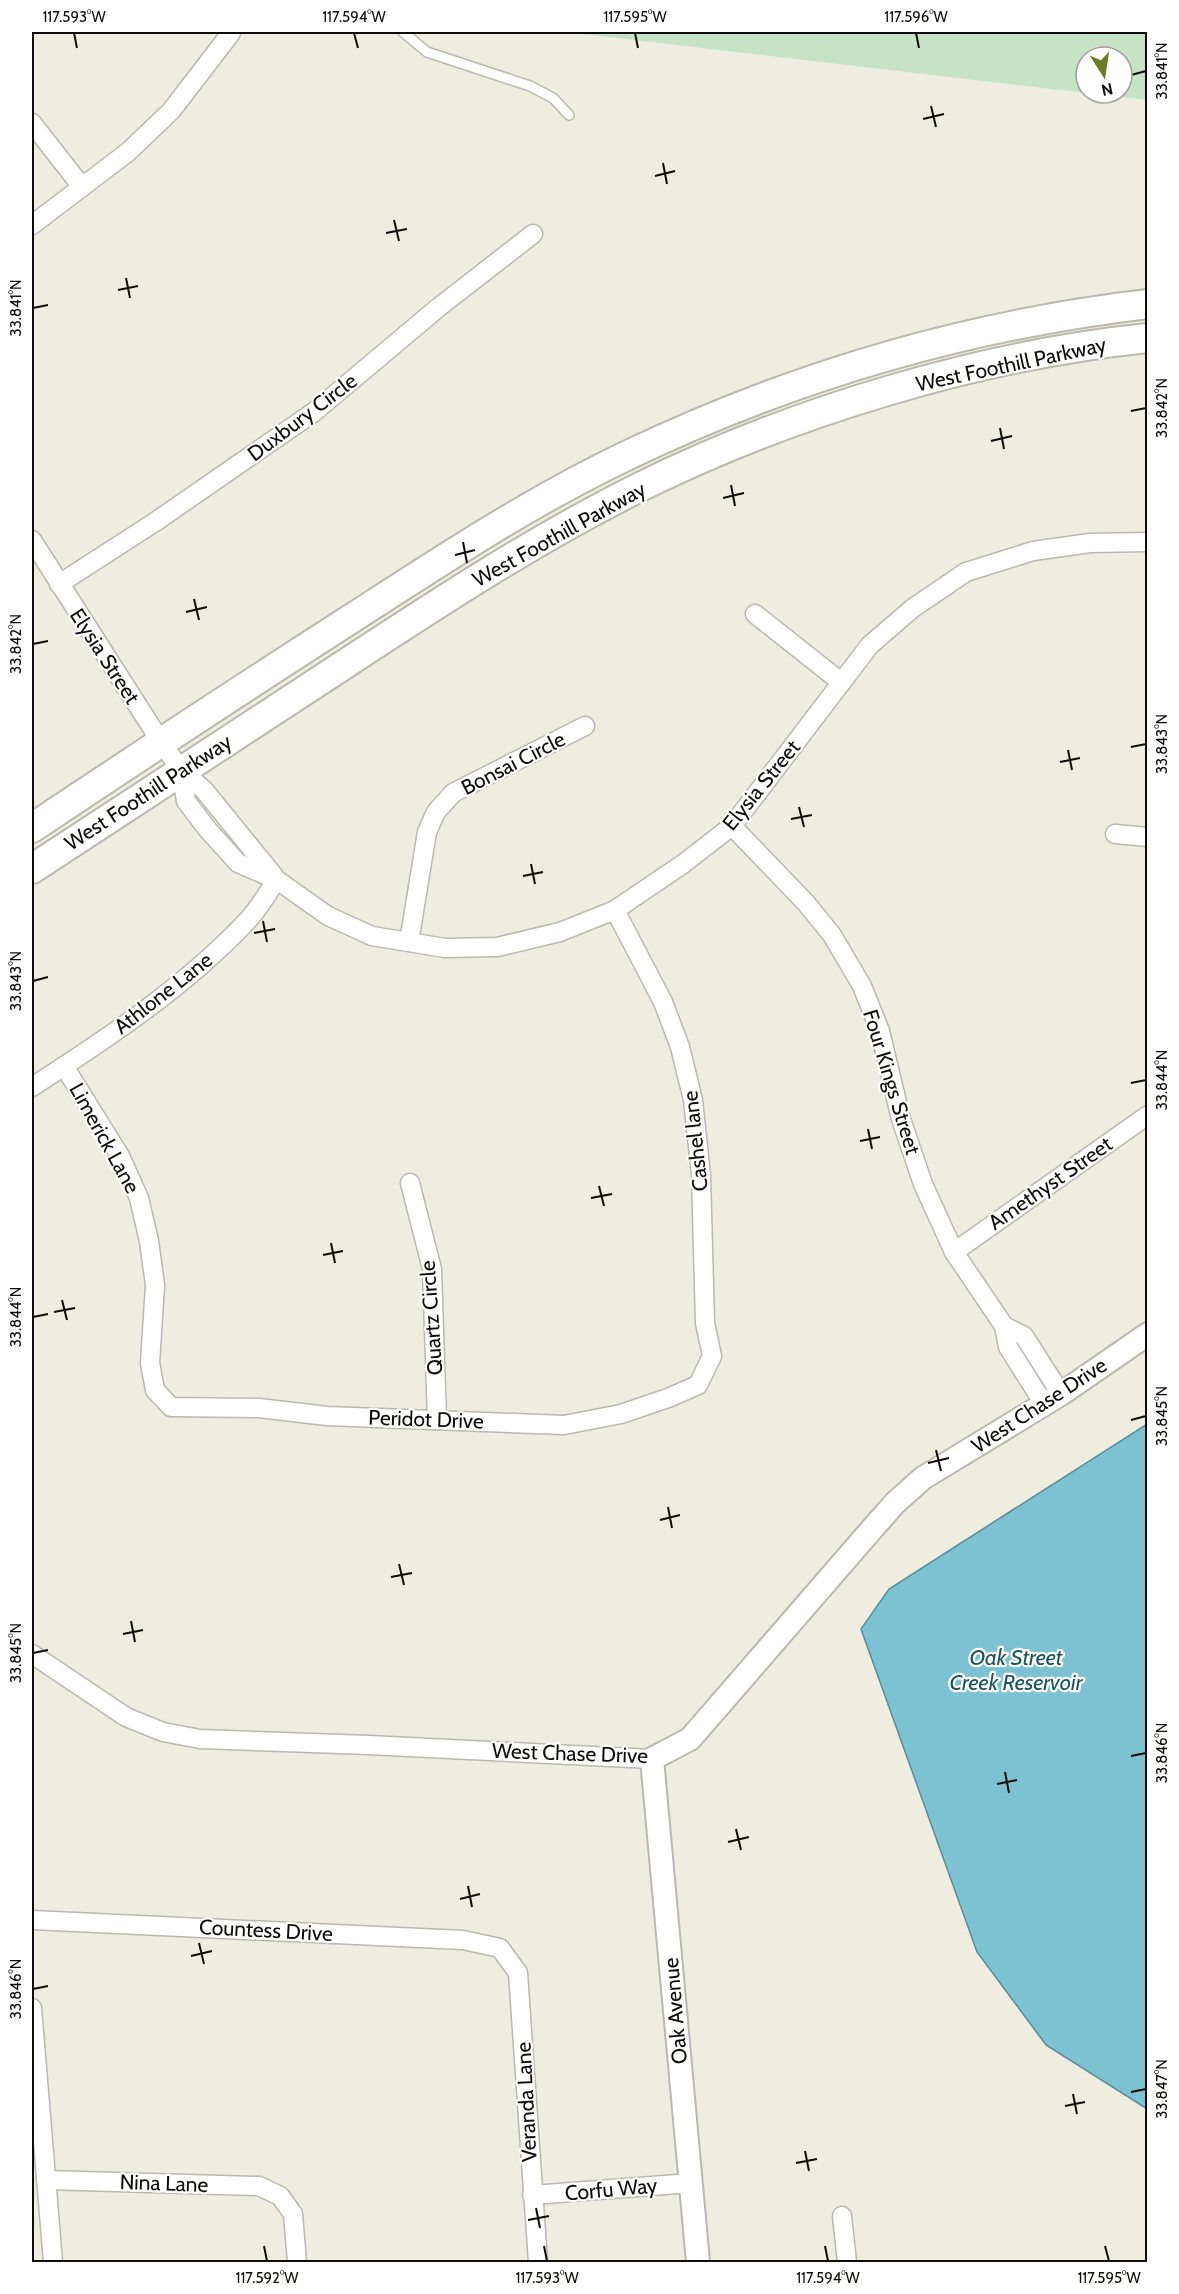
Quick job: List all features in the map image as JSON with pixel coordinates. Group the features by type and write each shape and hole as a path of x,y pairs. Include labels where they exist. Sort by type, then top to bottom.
{"main road":[{"name":"West Foothill Parkway","path":"32,828 451,554 532,505 626,456 686,429 809,380 906,350 1069,315 1148,304"},
{"name":"West Foothill Parkway","path":"32,869 480,576 640,487 739,443 877,394 990,365 1068,349 1148,338"}],"street":[{"path":"32,225 128,152 171,111 231,32"},
{"path":"32,123 82,187"},
{"name":"Duxbury Circle","path":"59,584 155,522 314,412 439,307 533,234"},
{"name":"Elysia Street","path":"32,540 181,770 186,801 238,863 277,880 328,916 372,936 445,948 497,947 560,932 615,910 683,864 732,826 870,645 913,608 966,572 1033,551 1090,543 1148,542"},
{"path":"756,614 840,682"},
{"name":"Bonsai Circle","path":"409,942 428,832 436,812 453,793 585,726"},
{"name":"Four Kings Street","path":"732,826 806,903 832,935 862,986 880,1031 901,1119 923,1184 954,1252 1004,1326 1008,1347 1052,1399"},
{"path":"1115,834 1148,837"},
{"name":"Athlone Lane","path":"32,1087 152,1005 201,966 249,920 277,880"},
{"name":"Cashel lane","path":"615,910 663,1002 680,1047 693,1101 701,1175 705,1323 712,1356 698,1385"},
{"name":"Limerick Lane","path":"64,1066 120,1156 139,1198 149,1241 155,1285 150,1363 155,1390"},
{"name":"Amethyst Street","path":"954,1252 1148,1115"},
{"name":"Quartz Circle","path":"410,1183 432,1269 437,1420"},
{"name":"West Chase Drive","path":"32,1654 126,1717 163,1732 200,1739 652,1759 690,1739 895,1503 923,1478 1052,1399 1148,1334"},
{"name":"Peridot Drive","path":"155,1390 171,1407 259,1408 327,1416 564,1425 621,1414 698,1385"},
{"name":"Oak Avenue","path":"652,1759 698,2262"},
{"name":"Countess Drive","path":"32,1920 463,1940 500,1948"},
{"name":"Veranda Lane","path":"500,1948 518,1973 538,2262"},
{"path":"32,2008 53,2262"},
{"name":"Nina Lane","path":"46,2180 259,2186 280,2196 293,2214 297,2262"},
{"name":"Corfu Way","path":"532,2195 691,2183"},
{"path":"842,2216 847,2262"}],"lane":[{"path":"403,32 427,52 530,86 553,98 569,115"}],"green space":[{"path":"566,32 1147,32 1147,100 1134,98 1134,45 1074,45 1074,92"}],"water":[{"name":"Oak Street Creek Reservoir","path":"1147,1424 1147,2109 1046,2045 977,1952 861,1629 889,1589"}]}
